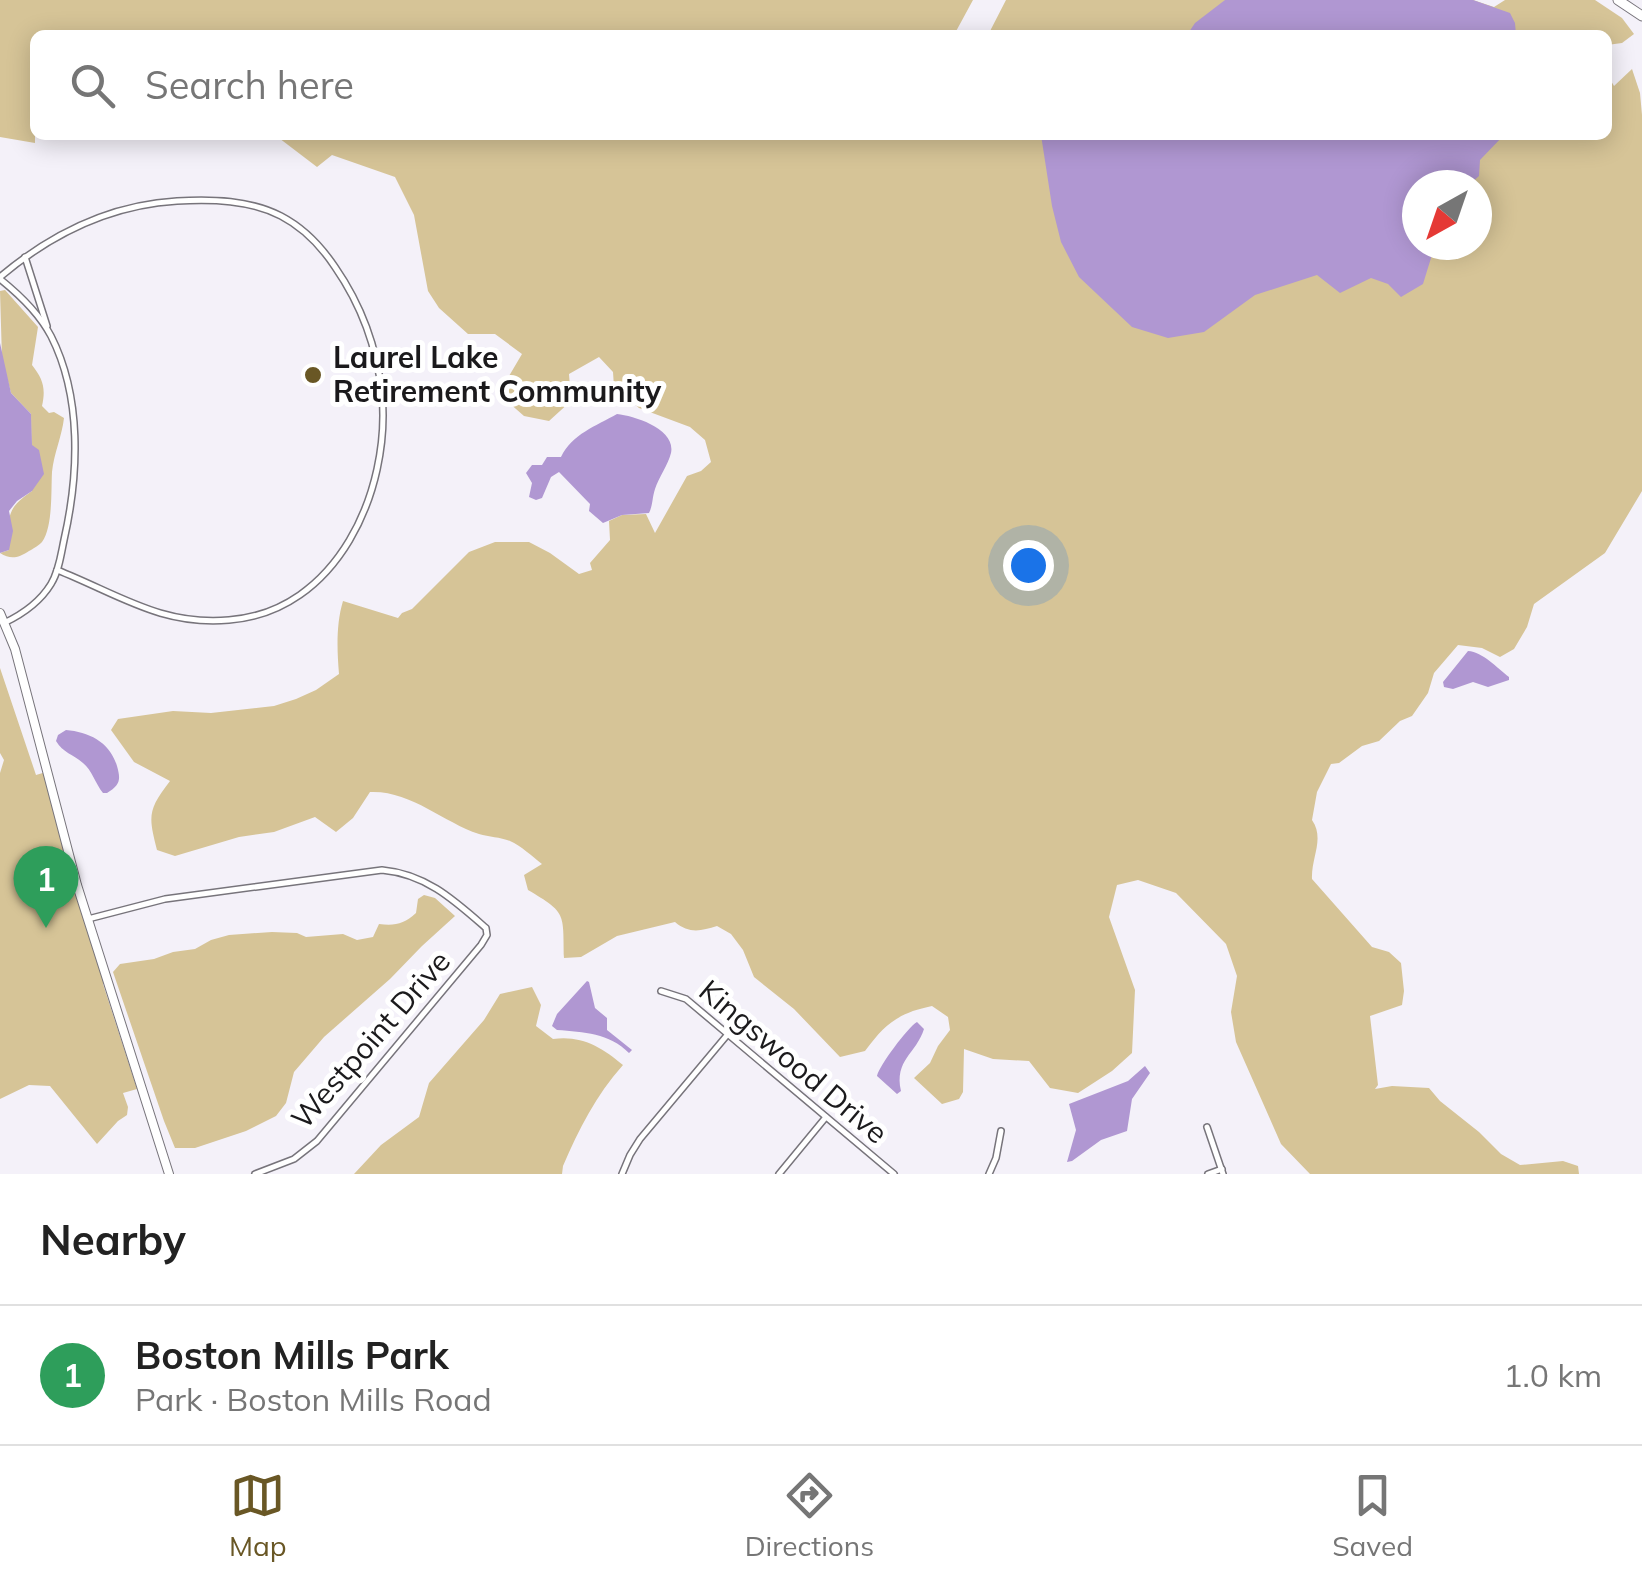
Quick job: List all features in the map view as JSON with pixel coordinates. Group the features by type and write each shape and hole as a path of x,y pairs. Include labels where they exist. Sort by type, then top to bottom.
{"main road":[{"path":"1618,0 1642,16"}],"street":[{"path":"48,330 31,307 0,278 48,241 98,217 143,205 201,200 246,204 286,219 307,234 342,278 368,328 382,396 378,458 360,518 331,567 293,601 262,614 233,620 178,618 132,604 57,570"},
{"path":"4,623 32,606 52,582 74,482 75,443 68,384 25,257"},
{"path":"0,613 19,662 66,846 168,1174"},
{"name":"Westpoint Drive","path":"88,919 164,900 382,870 403,873 438,888 486,928 486,939 334,1121 303,1153 255,1174"},
{"name":"Kingswood Drive","path":"661,991 686,999 894,1174"},
{"path":"622,1174 640,1138 728,1034"},
{"path":"779,1174 826,1116"},
{"path":"1207,1126 1222,1172 1208,1174"},
{"path":"990,1174 1001,1130"}],"shaded area":[{"path":"0,0 973,0 957,30 30,30 30,140 35,143 0,137"},
{"path":"1006,0 1473,0 1494,7 1505,0 1595,0 1622,18 1634,34 1622,43 1612,44 1612,30 991,30"},
{"path":"1225,0 1473,0 1510,13 1516,30 1190,30"},
{"path":"1632,69 1642,115 1642,491 1605,553 1534,604 1514,649 1500,657 1482,648 1458,645 1434,673 1428,693 1412,716 1400,721 1379,741 1331,764 1317,792 1312,820 1317,841 1312,879 1372,947 1389,952 1401,963 1402,1005 1370,1016 1378,1085 1375,1089 1429,1088 1501,1154 1520,1165 1563,1161 1578,1166 1579,1174 1310,1174 1281,1144 1236,1042 1231,1012 1237,976 1226,944 1176,893 1138,880 1117,885 1109,917 1135,990 1132,1053 1078,1093 1050,1088 1029,1061 993,1059 964,1049 963,1092 959,1099 942,1104 914,1078 930,1063 950,1030 948,1017 932,1006 893,1021 865,1051 840,1057 794,1009 754,977 743,950 731,934 717,926 695,930 675,922 617,936 581,957 564,958 560,916 550,904 528,890 524,875 542,864 510,841 466,829 399,796 370,792 353,818 336,832 315,817 274,832 239,837 175,856 157,850 152,813 170,781 134,762 111,730 118,719 173,711 211,713 274,706 296,699 339,674 338,628 343,601 398,618 469,552 495,542 529,542 579,574 592,570 590,563 610,540 609,521 622,515 646,514 655,533 687,476 711,462 705,440 690,427 639,408 614,387 613,372 599,357 569,374 571,401 549,421 524,416 507,401 506,381 522,354 495,334 468,334 439,308 428,291 414,215 395,177 332,155 317,167 282,140 1612,140 1612,83 1614,86"},
{"path":"1042,140 1499,140 1480,160 1479,170 1402,170 1402,260 1430,260 1423,284 1401,297 1388,284 1371,278 1340,293 1317,275 1255,295 1204,332 1168,338 1132,327 1079,277 1061,242"},
{"path":"5,290 38,327 32,365 43,384 42,406 64,418 53,465 46,535 36,547 15,557 0,553 9,550 12,510 32,491 31,414 11,393 2,359 0,291"},
{"path":"0,343 11,393 31,414 32,445 39,450 44,474 9,511 13,531 9,550 0,553"},
{"path":"617,414 653,425 671,445 670,458 649,513 622,515 603,523 559,472 551,477 542,498 529,497 532,483 526,473 532,465 542,465 547,457 561,457 578,436"},
{"path":"1468,651 1484,657 1509,680 1488,687 1473,682 1453,689 1444,687 1443,682"},
{"path":"0,668 36,775 46,772 107,979 103,984 137,1089 123,1093 127,1115 97,1144 50,1086 29,1085 0,1099 0,773 4,760 0,753"},
{"path":"66,730 90,736 114,758 118,782 107,793 103,793 86,766 56,741"},
{"path":"424,895 435,898 455,916 324,1037 294,1072 286,1103 276,1116 195,1148 175,1148 113,972 120,964 195,949 229,935 272,932 306,937 343,934 357,940 373,937 379,924 390,925 412,917 418,899"},
{"path":"587,981 595,1008 607,1018 607,1030 632,1050 629,1053 605,1037 552,1026 557,1014"},
{"path":"532,987 541,1005 536,1026 553,1039 591,1044 623,1065 589,1113 562,1174 354,1174 381,1145 419,1117 429,1083 484,1020 500,994"},
{"path":"917,1022 924,1029 903,1064 901,1091 897,1094 877,1076 894,1047"},
{"path":"1145,1066 1150,1073 1132,1099 1127,1131 1101,1140 1067,1162 1076,1130 1069,1104 1128,1081"}],"place":[{"name":"Laurel Lake Retirement Community","path":"313,375"},
{"name":"Boston Mills Park","path":"46,928"}]}
